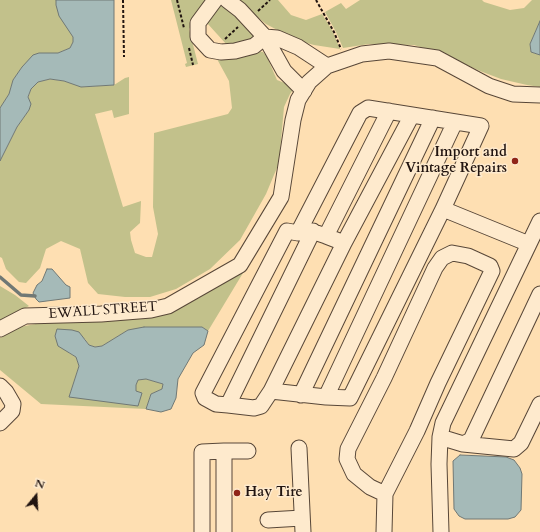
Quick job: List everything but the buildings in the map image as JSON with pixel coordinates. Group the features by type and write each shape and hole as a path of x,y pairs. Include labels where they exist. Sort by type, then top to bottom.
{"street":[{"path":"214,0 198,23 198,37 210,50 221,52 234,51 254,46 265,37 277,38 298,47 327,66 362,54 389,51 437,58 489,86 514,94 540,95"},
{"path":"227,0 240,10 265,37 284,71 304,91"},
{"name":"EWALL STREET","path":"0,329 25,316 137,311 151,310 168,306 240,265 281,197 293,120 298,100 309,82 327,66"},
{"path":"228,405 312,233 360,113 368,108 481,126 443,209 350,398 271,391"},
{"path":"312,233 389,111"},
{"path":"344,243 312,233 287,231 203,393 205,398 216,404 254,408 261,406 271,391 344,243 412,115"},
{"path":"301,394 433,118"},
{"path":"326,397 455,122"},
{"path":"443,209 529,244"},
{"path":"441,532 439,464 440,437 443,423 540,221"},
{"path":"384,532 385,494 417,431 438,383 492,271 490,266 468,256 452,253 442,258 431,275 384,378 348,449 347,459 354,474 370,487 385,494"},
{"path":"463,444 471,440 540,294"},
{"path":"0,386 6,392 13,404 12,411 0,423"},
{"path":"440,437 463,444 514,449 521,443 540,404"},
{"path":"268,520 303,525 299,448"},
{"path":"224,451 224,532"},
{"path":"202,532 202,452 248,451"}],"path":[{"path":"123,0 124,57"},
{"path":"254,14 270,0"},
{"path":"316,0 334,32 345,59"},
{"path":"210,50 244,23"}],"shaded area":[{"path":"0,0 56,0 56,5 73,37 73,42 70,48 58,53 39,53 22,67 13,80 9,94 0,108"},
{"path":"56,0 114,0 114,85 81,87 64,81 50,79 38,82 31,89 28,97 31,104 29,110 17,127 0,161 0,108 9,94 13,80 33,55 39,53 58,53 70,48 73,42 73,37 59,16"},
{"path":"171,0 208,0 189,29 198,64 186,67 185,64 187,63"},
{"path":"237,0 278,0 291,15 306,20 322,14 332,30 340,49 314,45 296,40 266,24"},
{"path":"360,0 482,0 484,2 510,10 524,8 532,0 540,0 540,21 530,44 531,52 540,55 540,87 501,79 440,53 414,45 369,44 343,48 325,12 341,3 346,9"},
{"path":"220,5 225,5 251,32 253,39 227,45 207,23"},
{"path":"540,21 540,55 531,52 530,44"},
{"path":"251,50 263,52 267,57 277,80 295,87 284,107 279,163 266,194 240,240 210,269 176,289 150,297 125,297 98,294 88,283 80,249 61,241 46,249 40,268 26,283 19,282 6,269 2,258 0,257 0,161 17,127 29,110 30,104 28,98 31,89 38,82 50,79 64,81 82,87 114,85 129,77 129,114 114,118 112,110 95,114 123,207 141,201 140,223 130,232 135,253 146,257 152,257 158,234 153,207 154,133 228,114 232,108 229,81 217,59"},
{"path":"249,263 208,331 202,327 128,330 102,346 95,347 89,345 85,339 69,353 76,357 79,366 69,397 142,393 135,391 138,380 146,379 163,384 162,389 151,394 146,409 41,404 0,370 0,338 20,327 56,320 160,315 199,298 232,277"},
{"path":"47,269 52,269 66,285 70,287 70,298 39,302 36,299 33,293 37,285 42,281"},
{"path":"0,286 29,306 0,322"},
{"path":"144,327 202,327 208,331 204,345 193,353 178,379 176,398 171,409 161,412 146,409 151,394 162,389 163,384 146,379 138,380 136,385 136,391 142,393 138,406 69,397 79,366 76,357 58,346 55,336 57,329 79,332 89,345 95,347 102,346 128,330"},
{"path":"460,455 506,457 514,460 520,468 522,474 521,510 515,517 508,519 465,519 459,516 454,509 453,461"}],"waterway":[{"path":"0,277 21,295 35,296"}],"place":[{"name":"Import and Vintage Repairs","path":"515,161"},
{"name":"Hay Tire","path":"237,493"}]}
